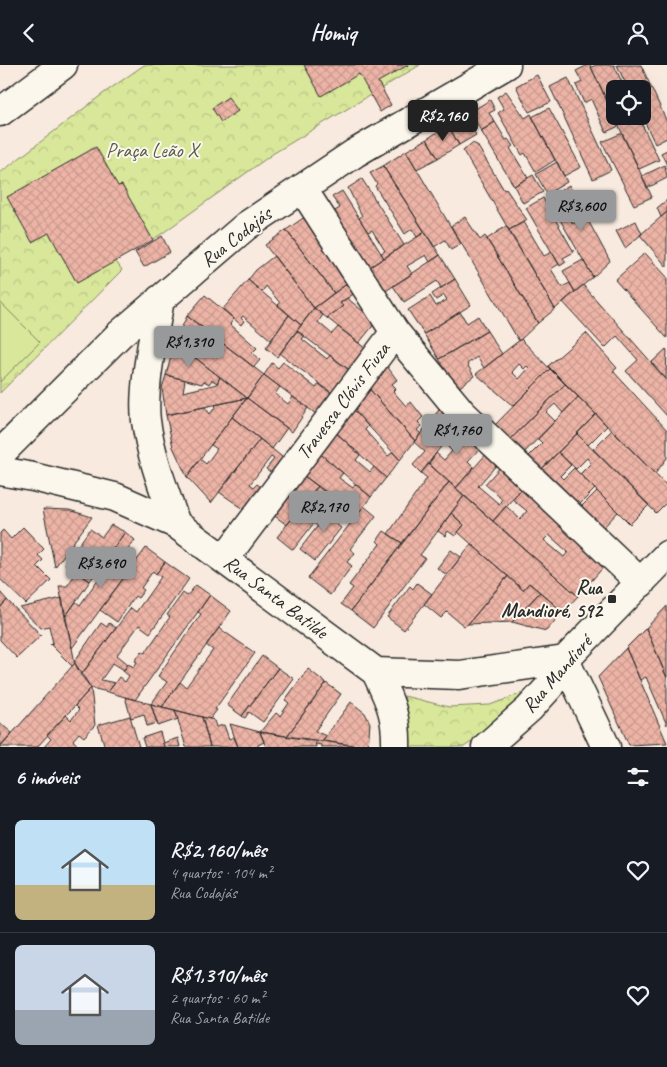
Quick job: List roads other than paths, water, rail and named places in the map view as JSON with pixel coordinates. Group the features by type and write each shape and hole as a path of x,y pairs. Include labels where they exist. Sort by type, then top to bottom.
{"street":[{"path":"0,112 63,65"},
{"name":"Rua Codajás","path":"0,454 120,335 246,226 356,153 506,65"},
{"name":"Travessa Clóvis Fiuza","path":"225,558 395,332 302,188"},
{"path":"160,299 148,368 146,419 153,459 176,524"},
{"path":"395,332 462,413 641,583"},
{"name":"Rua Santa Batilde","path":"0,471 115,497 176,524 225,558 376,672"},
{"name":"Rua Mandioré","path":"486,747 530,709 548,687 565,660 667,555"},
{"path":"396,747 396,717 391,701 376,672 459,675 565,660 606,747"}],"place":[{"name":"Rua Mandioré, 592","path":"612,599"}],"park label":[{"name":"Praça Leão X","path":"152,150"}]}
